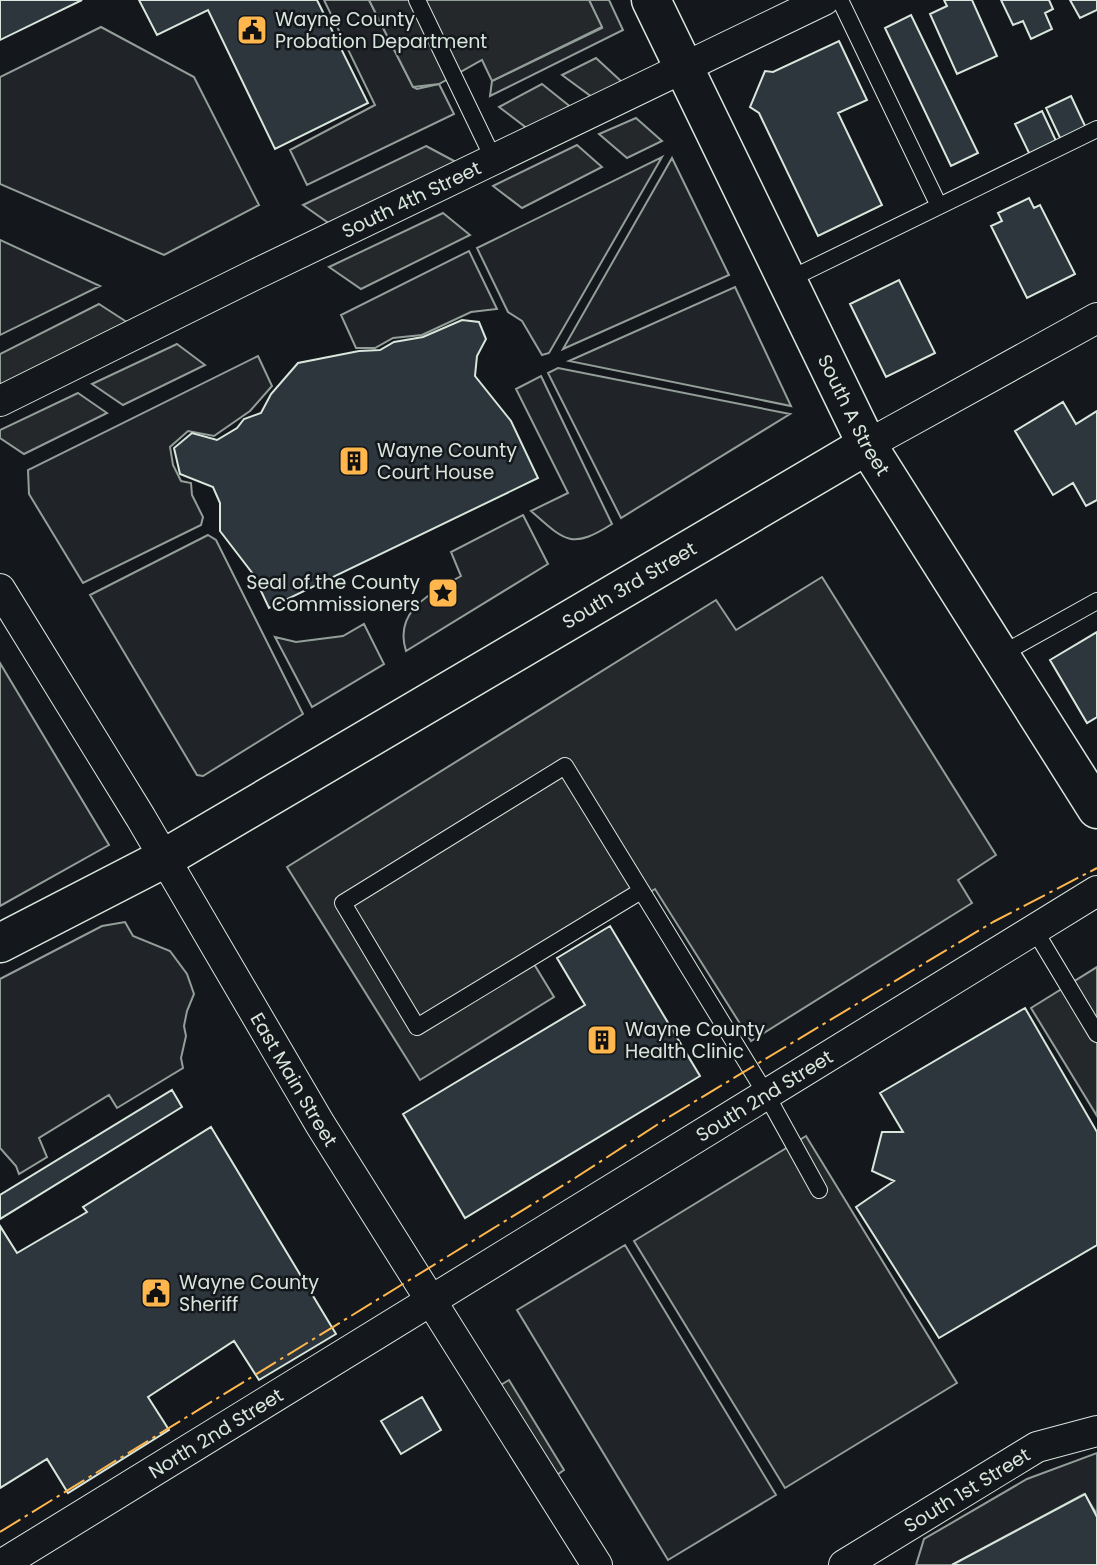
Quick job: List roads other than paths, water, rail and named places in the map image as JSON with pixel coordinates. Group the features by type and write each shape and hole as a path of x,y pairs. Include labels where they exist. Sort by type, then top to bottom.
{"main road":[{"name":"South A Street","path":"651,0 867,445 1097,809"},
{"name":"South 3rd Street","path":"0,943 165,858 867,445"}],"street":[{"name":"South 4th Street","path":"0,401 824,0"},
{"name":"South 3rd Street","path":"867,445 1097,318"},
{"name":"East Main Street","path":"0,589 165,858 320,1124 597,1565"},
{"name":"South 2nd Street","path":"430,1300 1097,891"},
{"name":"North 2nd Street","path":"1,1565 430,1300"},
{"name":"South 1st Street","path":"844,1565 1037,1447 1097,1431"}],"lane":[{"path":"417,0 494,160"},
{"path":"840,0 939,206"},
{"path":"788,280 1097,129"},
{"path":"1000,655 1097,601"},
{"path":"641,891 417,1027 343,903 565,765 766,1094 819,1190"},
{"path":"1034,929 1097,1034"}],"place":[{"name":"Wayne County Probation Department","path":"252,30"},
{"name":"Wayne County Court House","path":"354,461"},
{"name":"Seal of the County Commissioners","path":"443,593"},
{"name":"Wayne County Health Clinic","path":"602,1040"},
{"name":"Wayne County Sheriff","path":"156,1293"}]}
